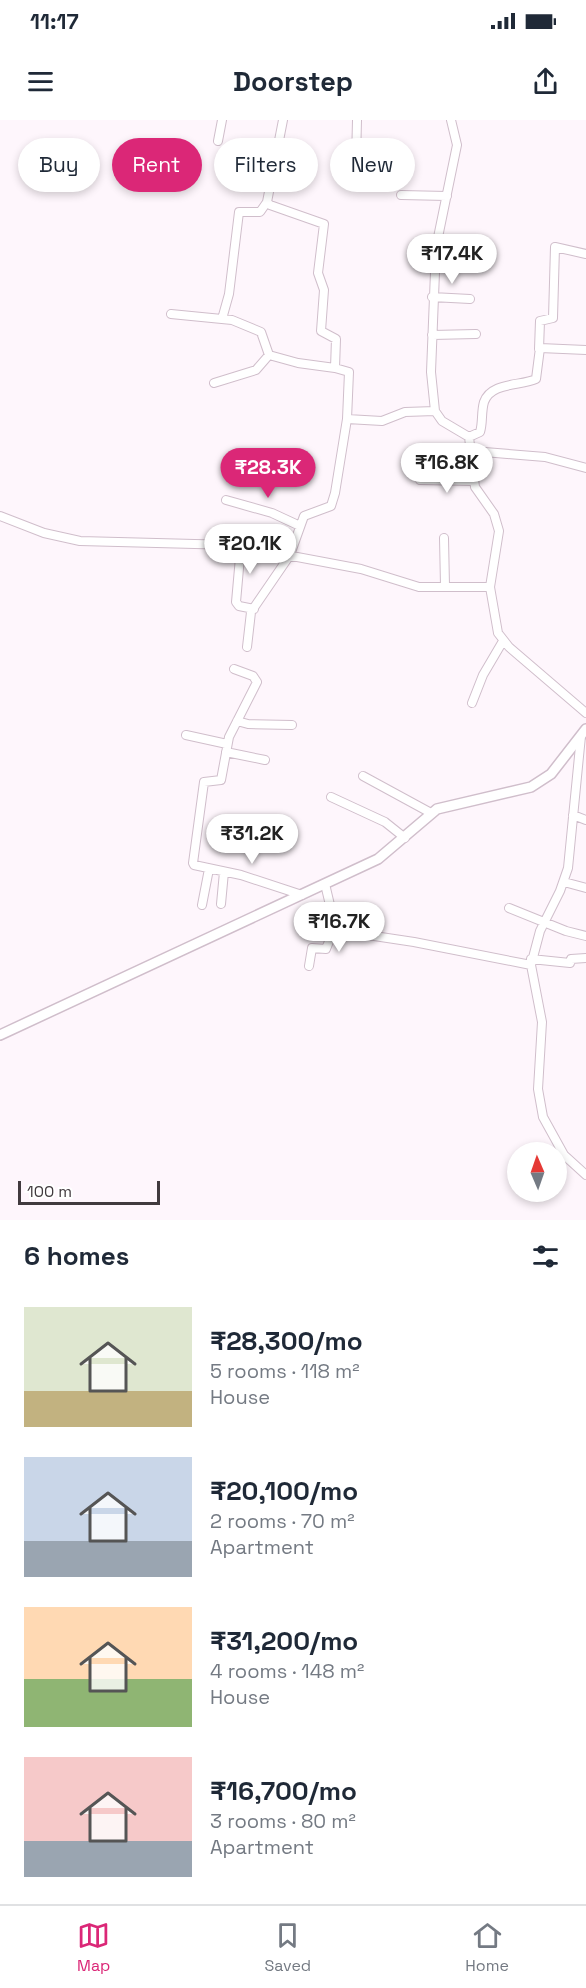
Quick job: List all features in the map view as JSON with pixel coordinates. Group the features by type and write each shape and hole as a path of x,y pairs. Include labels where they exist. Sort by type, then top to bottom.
{"street":[{"path":"219,138 222,120"},
{"path":"222,319 229,294 239,212 242,210 260,212 267,202 283,120"},
{"path":"357,120 357,138"},
{"path":"451,120 456,145 436,247 432,297 435,411 442,421 469,437 474,481 494,514 498,531 490,587 495,627 503,641 586,714"},
{"path":"401,195 447,196"},
{"path":"267,202 324,224 318,273 324,290 321,332 336,339 335,368"},
{"path":"469,437 480,432 487,397 509,384 536,379 540,321 553,318 555,247 586,254"},
{"path":"432,297 470,299"},
{"path":"171,314 222,319 256,328 264,338 269,355"},
{"path":"432,335 476,334"},
{"path":"539,349 586,350"},
{"path":"247,647 251,612 290,555 306,514 331,506 336,493 347,420 349,372 269,355"},
{"path":"214,383 256,370 269,355"},
{"path":"347,420 382,421 405,412 435,411"},
{"path":"472,451 545,457 586,468"},
{"path":"420,480 474,481"},
{"path":"226,500 272,513 300,526"},
{"path":"0,516 44,533 80,541 241,546 361,569 412,586 490,587"},
{"path":"444,538 445,586"},
{"path":"241,546 236,602 239,606 254,609"},
{"path":"472,703 483,675 503,641"},
{"path":"234,669 253,676 257,681 226,748 221,780 204,782 194,865 302,895"},
{"path":"237,721 248,724 292,725"},
{"path":"0,1035 378,858 405,838 431,813 449,805 531,787 551,774 584,732"},
{"path":"584,732 564,882 544,921 531,962 542,1022 538,1089 543,1116 564,1155 586,1176"},
{"path":"186,735 265,760"},
{"path":"363,776 431,813"},
{"path":"332,796 385,822 405,838"},
{"path":"573,815 586,820"},
{"path":"202,905 210,869"},
{"path":"221,904 224,872"},
{"path":"564,882 586,888"},
{"path":"309,966 312,948 327,947 334,926 325,884"},
{"path":"509,908 586,936"},
{"path":"334,926 341,931 531,962 570,963 572,958 586,958"}]}
